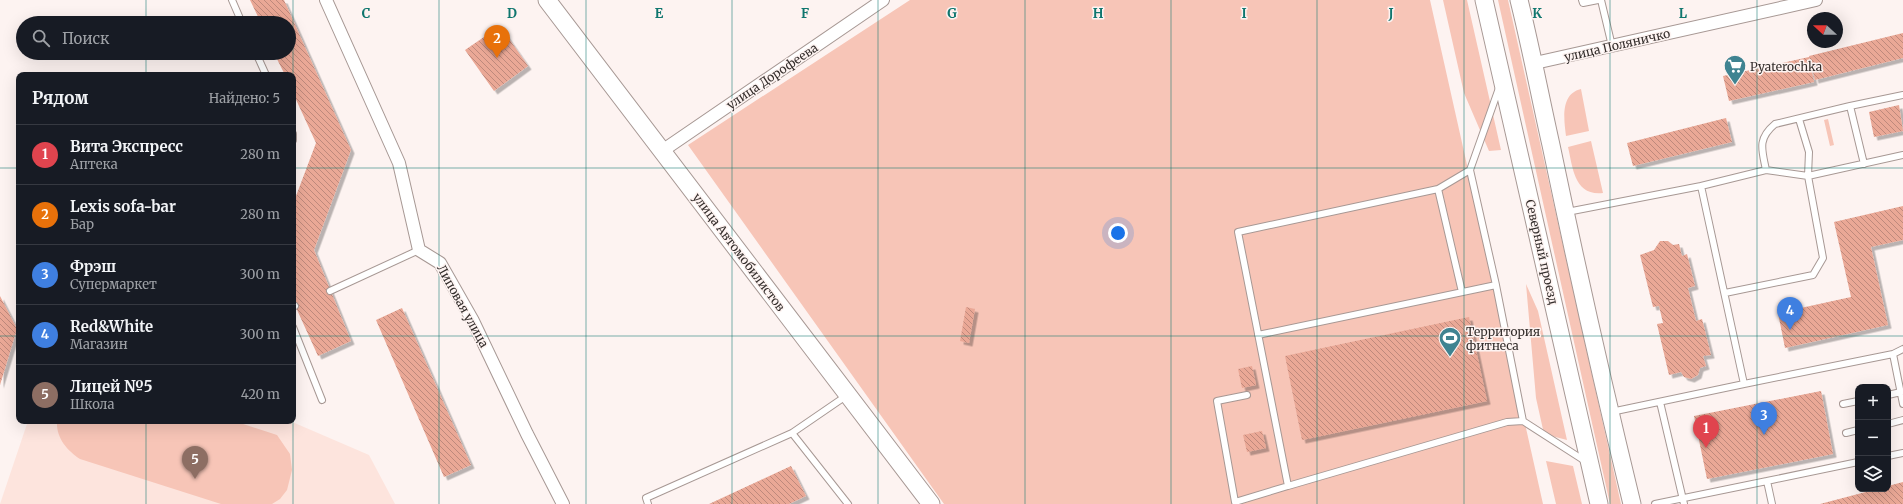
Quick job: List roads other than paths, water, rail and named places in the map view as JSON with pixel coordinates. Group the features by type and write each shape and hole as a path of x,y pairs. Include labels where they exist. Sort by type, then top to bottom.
{"main road":[{"name":"улица Автомобилистов","path":"547,0 931,504"},
{"name":"Северный проезд","path":"1484,0 1599,504"},
{"path":"1519,0 1535,63 1610,413 1632,504"}],"street":[{"path":"326,0 399,163 419,250"},
{"name":"улица Дорофеева","path":"662,151 882,0"},
{"name":"улица Поляничко","path":"1535,63 1816,0"},
{"name":"Липовая улица","path":"419,250 440,263 444,269 473,321 526,434 562,504"}],"lane":[{"path":"232,0 239,16"},
{"path":"1582,0 1583,3 1600,0 1612,46"},
{"path":"259,60 265,72"},
{"path":"1502,78 1470,170 1496,285 1523,421"},
{"path":"1766,170 1761,144 1766,131 1775,124 1903,95"},
{"path":"1850,106 1864,164"},
{"path":"1725,293 1813,275 1823,258 1808,176 1809,152 1799,118"},
{"path":"1566,212 1701,186 1766,170 1808,176 1903,155"},
{"path":"1288,486 1238,232 1438,190 1470,170"},
{"path":"1701,186 1744,384"},
{"path":"1438,190 1462,292"},
{"path":"330,291 419,250"},
{"path":"1258,335 1496,285"},
{"path":"296,335 322,400"},
{"path":"1610,413 1892,354 1903,349"},
{"path":"1892,354 1903,404"},
{"path":"1891,394 1900,392"},
{"path":"648,504 646,498 792,433 848,395"},
{"path":"1247,395 1217,401 1235,502 1507,422 1523,421 1590,464"},
{"path":"1660,402 1684,501"},
{"path":"1843,404 1855,402"},
{"path":"1891,423 1903,420"},
{"path":"1846,433 1855,431"},
{"path":"792,433 848,504"},
{"path":"1891,455 1903,452"},
{"path":"1655,504 1684,501 1767,481 1855,463"},
{"path":"1767,481 1772,504"}],"place":[{"name":"Lexis sofa-bar","path":"497,58"},
{"name":"Pyaterochka","path":"1735,86"},
{"name":"Red&White","path":"1790,330"},
{"name":"Территория фитнеса","path":"1450,358"},
{"name":"Фрэш","path":"1764,435"},
{"name":"Вита Экспресс","path":"1706,448"},
{"name":"Лицей №5","path":"195,479"}]}
